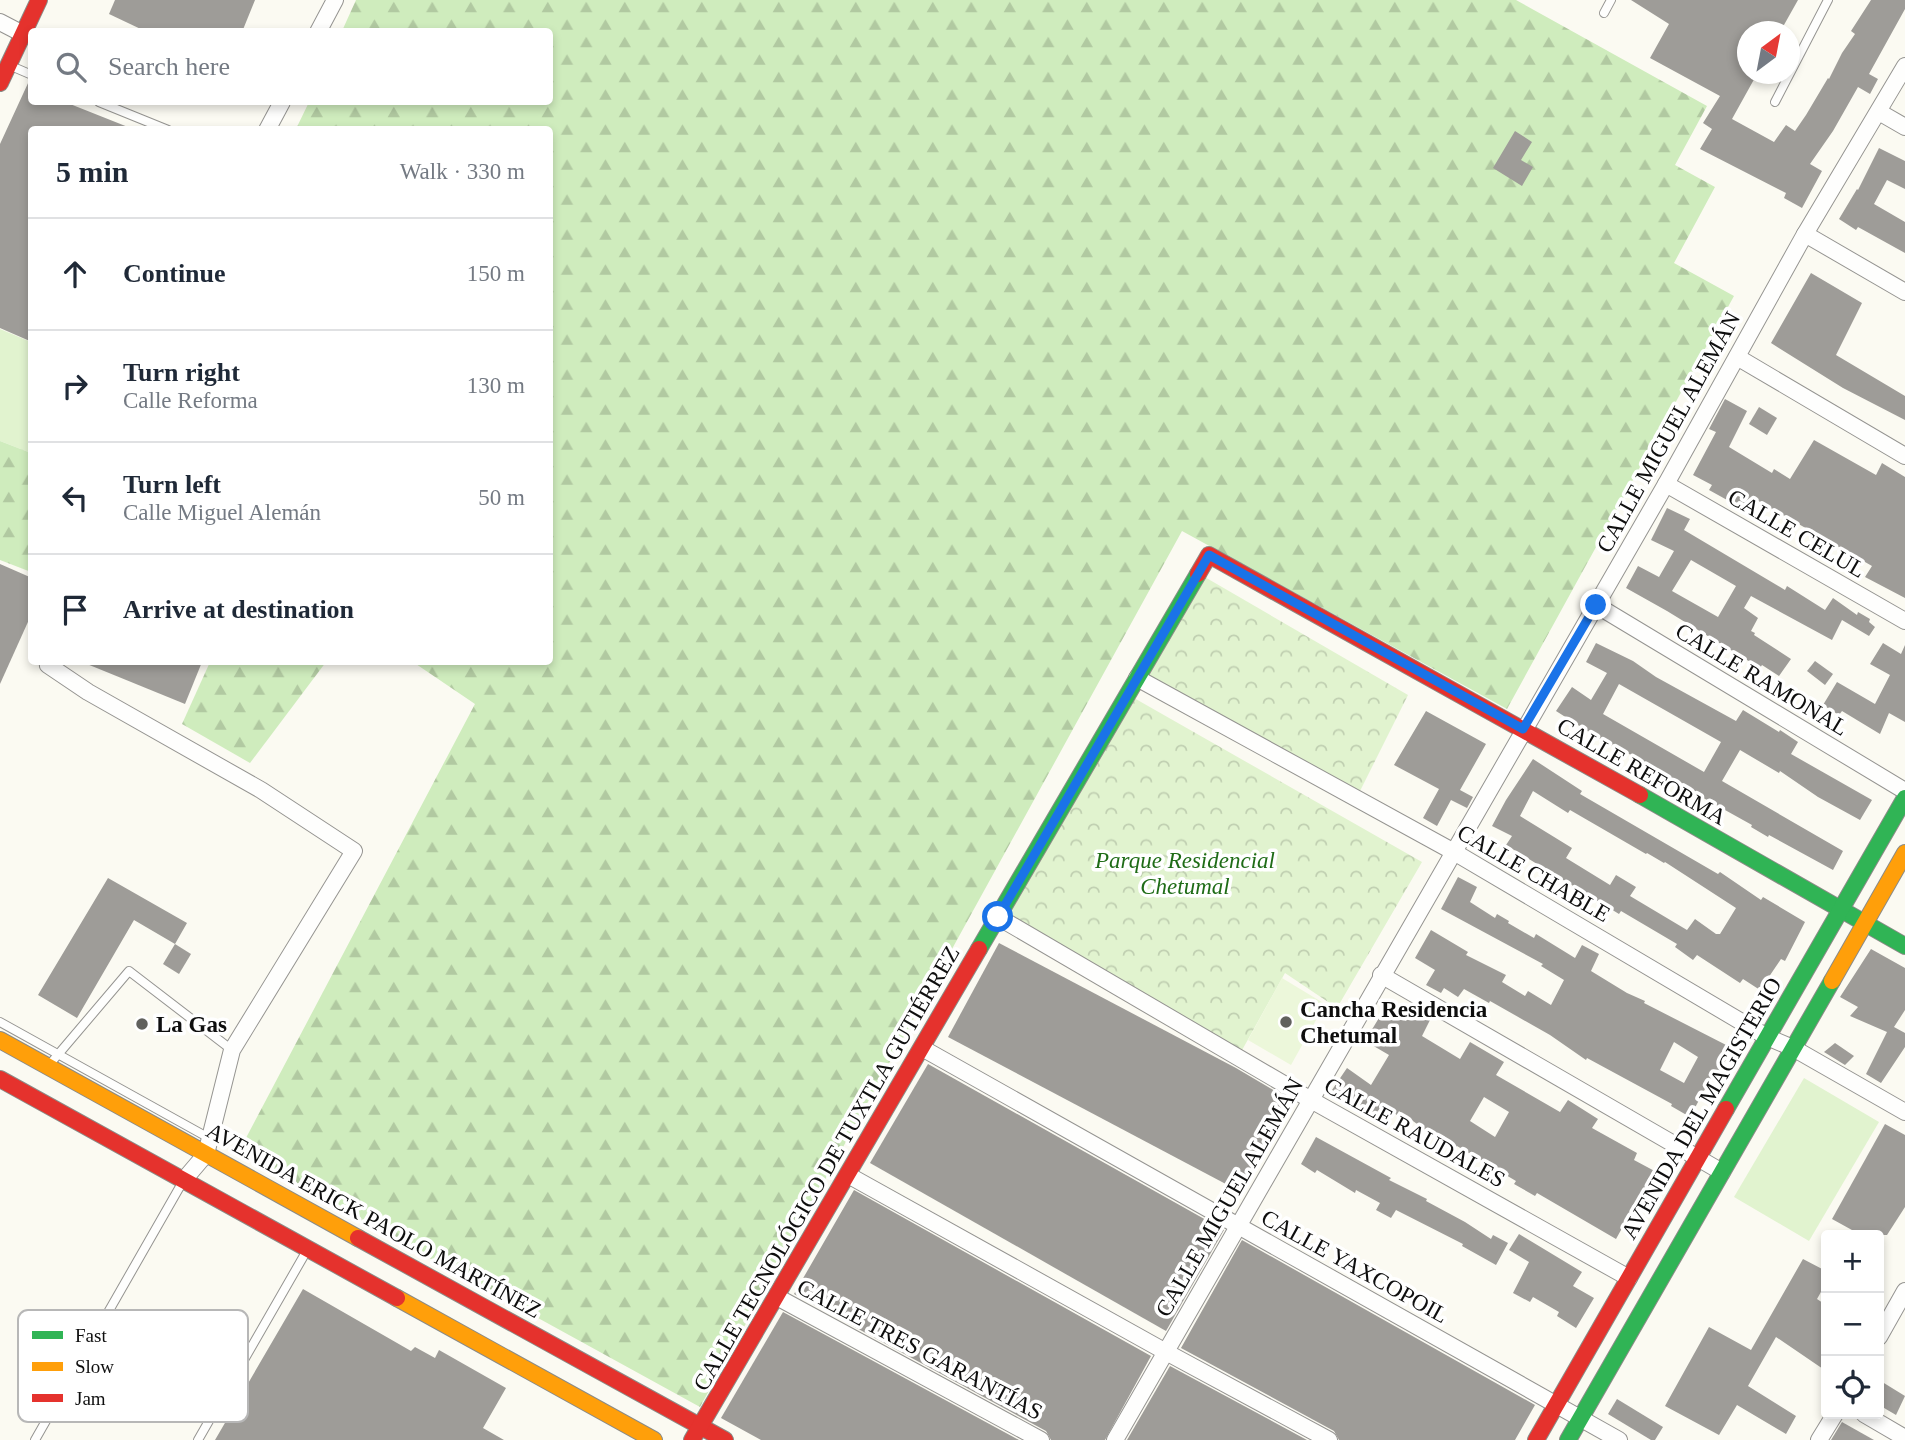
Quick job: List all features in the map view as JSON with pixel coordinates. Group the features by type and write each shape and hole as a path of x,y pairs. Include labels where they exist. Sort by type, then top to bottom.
{"street":[{"path":"0,83 38,0"},
{"path":"320,28 335,0"},
{"path":"0,22 23,34"},
{"name":"CALLE MIGUEL ALEMÁN","path":"1115,1440 1596,605 1805,234 1905,66"},
{"path":"269,126 280,105"},
{"path":"1879,112 1905,127"},
{"path":"1805,234 1905,292"},
{"path":"1737,357 1905,456"},
{"name":"CALLE CELUL","path":"1665,484 1905,621"},
{"name":"CALLE TECNOLÓGICO DE TUXTLA GUTIÉRREZ","path":"697,1433 1209,555"},
{"name":"CALLE REFORMA","path":"1209,555 1905,946"},
{"name":"CALLE RAMONAL","path":"1596,605 1905,791"},
{"path":"48,665 88,692 261,790 354,851 232,1051 207,1146 183,1181"},
{"name":"CALLE CHABLE","path":"1137,678 1454,852 1768,1037 1793,1048 1905,1112"},
{"name":"AVENIDA DEL MAGISTERIO","path":"1536,1440 1905,798"},
{"path":"1568,1440 1905,853"},
{"name":"CALLE RAUDALES","path":"998,917 1311,1100 1629,1278"},
{"path":"1381,975 1722,1172"},
{"name":"AVENIDA ERICK PAOLO MARTÍNEZ","path":"1,1028 697,1433 725,1440"},
{"name":"CALLE YAXCOPOIL","path":"922,1048 1619,1440"},
{"path":"0,1079 654,1440"},
{"path":"848,1175 1329,1440"},
{"path":"1884,1328 1905,1291"},
{"name":"CALLE TRES GARANTÍAS","path":"777,1297 1041,1440"},
{"path":"1819,1440 1832,1419"},
{"path":"1873,1419 1905,1438"}],"lane":[{"path":"1604,13 1611,0"},
{"path":"1775,102 1828,0"},
{"path":"8,65 28,73"},
{"path":"106,105 158,126"},
{"path":"53,1060 129,971 232,1051"},
{"path":"109,1310 183,1181"},
{"path":"248,1353 308,1249"},
{"path":"35,1440 45,1422"},
{"path":"198,1440 208,1422"}],"green space":[{"path":"356,0 1516,0 1707,106 1675,165 1715,187 1674,263 1734,296 1507,709 1182,531 700,1407 238,1153 475,704 417,665 553,665 553,126 297,126 308,105 553,105 553,28 343,28"},
{"path":"0,329 28,341 28,452 0,441"},
{"path":"0,441 28,452 28,571 0,560"},
{"path":"1203,576 1408,695 1360,791 1145,675"},
{"path":"209,665 324,665 250,763 182,724"},
{"name":"Parque Residencial Chetumal","path":"1134,698 1422,862 1337,1008 1285,973 1241,1052 1005,915"},
{"name":"Cancha Residencia Chetumal","path":"1282,978 1325,1004 1291,1065 1248,1040"},
{"path":"1804,1078 1879,1122 1809,1241 1734,1197"}],"building":[{"path":"115,0 255,0 244,28 139,28 109,14"},
{"path":"1631,0 1798,0 1786,21 1737,21 1737,84 1751,84 1732,119 1774,142 1786,125 1795,131 1806,115 1855,34 1851,31 1871,0 1905,0 1905,9 1869,74 1878,79 1870,94 1858,87 1810,164 1822,171 1802,208 1784,198 1786,193 1700,149 1712,129 1703,123 1720,96 1650,58 1669,24"},
{"path":"28,83 28,105 73,105 125,126 28,126 28,340 0,328 0,144"},
{"path":"1515,131 1532,142 1521,160 1533,167 1522,186 1493,168"},
{"path":"1879,148 1905,161 1905,189 1887,180 1874,204 1905,222 1905,253 1839,219 1858,190"},
{"path":"1811,273 1862,303 1836,355 1905,396 1905,420 1843,388 1771,343"},
{"path":"1725,399 1747,411 1729,447 1772,473 1774,469 1790,479 1814,440 1876,475 1882,463 1905,477 1905,598 1865,577 1872,566 1755,499 1747,511 1709,490 1712,485 1693,475 1716,432 1709,429"},
{"path":"1759,407 1777,418 1767,435 1749,424"},
{"path":"1667,508 1690,519 1684,530 1785,590 1787,586 1825,610 1833,598 1857,615 1858,612 1870,619 1869,622 1875,627 1869,636 1842,620 1832,640 1751,596 1744,608 1758,618 1751,631 1791,659 1779,676 1762,665 1760,668 1626,588 1638,566 1659,577 1674,551 1651,540","holes":["1691,560 1736,586 1718,617 1672,591"]},
{"path":"0,564 28,576 28,622 0,684"},
{"path":"1596,643 1633,661 1656,677 1736,721 1743,710 1798,742 1791,754 1872,800 1860,820 1740,750 1722,781 1843,851 1833,870 1769,835 1768,837 1751,827 1752,825 1613,744 1611,746 1556,711 1572,687 1591,700 1607,673 1586,662","holes":["1619,684 1721,742 1704,772 1603,714"]},
{"path":"1883,643 1901,654 1905,645 1905,722 1889,713 1880,734 1842,711 1839,715 1823,705 1837,682 1875,704 1890,675 1870,664"},
{"path":"1815,661 1833,674 1825,685 1807,671"},
{"path":"89,665 201,665 185,704"},
{"path":"1426,711 1486,744 1460,790 1473,797 1467,808 1451,800 1437,826 1423,818 1439,789 1394,765"},
{"path":"1533,759 1582,791 1580,794 1718,874 1720,872 1761,900 1763,897 1805,922 1785,961 1781,959 1760,990 1743,979 1740,983 1697,955 1693,960 1675,947 1677,944 1621,911 1619,914 1506,845 1512,836 1492,826","holes":["1533,791 1568,813 1570,810 1646,854 1665,862 1736,908 1720,934 1695,919 1687,930 1630,896 1636,887 1616,875 1610,885 1566,858 1572,848 1520,816"]},
{"path":"1458,877 1477,887 1470,902 1495,918 1497,914 1534,938 1536,934 1575,958 1582,945 1599,954 1591,971 1645,1001 1644,1003 1732,1048 1717,1076 1713,1074 1690,1117 1671,1106 1672,1104 1587,1058 1586,1060 1550,1035 1490,1001 1489,1003 1464,989 1458,997 1444,988 1441,993 1426,985 1435,970 1415,958 1431,930 1468,952 1466,955 1506,975 1502,982 1525,996 1528,991 1551,1005 1564,980 1541,966 1543,964 1441,909","holes":["1674,1042 1698,1057 1684,1083 1660,1070"]},
{"path":"108,878 187,923 175,944 134,920 77,1018 38,995"},
{"path":"999,943 1236,1068 1287,1098 1239,1191 948,1037"},
{"path":"175,944 191,954 179,974 163,964"},
{"path":"1871,949 1905,968 1905,1010 1894,1027 1905,1033 1905,1047 1881,1083 1866,1074 1887,1032 1850,1016 1858,1007 1840,997"},
{"path":"1385,1008 1406,1021 1411,1010 1430,1020 1422,1036 1460,1059 1470,1042 1504,1062 1496,1075 1560,1112 1568,1100 1598,1119 1592,1128 1637,1153 1634,1160 1662,1175 1649,1199 1641,1194 1616,1239 1537,1193 1535,1196 1514,1184 1516,1181 1457,1146 1455,1148 1438,1139 1399,1111 1397,1115 1382,1105 1376,1114 1332,1090 1347,1068 1371,1085 1389,1055 1365,1041","holes":["1484,1097 1509,1112 1495,1137 1470,1121"]},
{"path":"1835,1043 1854,1056 1845,1065 1824,1052"},
{"path":"928,1064 1224,1230 1166,1331 870,1163"},
{"path":"1885,1124 1905,1135 1905,1207 1887,1235 1884,1235 1884,1230 1852,1230 1832,1219"},
{"path":"1316,1137 1391,1178 1389,1180 1427,1199 1426,1201 1491,1239 1493,1235 1508,1243 1496,1265 1462,1246 1463,1244 1396,1210 1391,1218 1376,1210 1380,1203 1301,1164"},
{"path":"854,1190 1151,1356 1105,1440 1051,1440 1046,1431 794,1294"},
{"path":"1519,1234 1582,1272 1573,1286 1594,1298 1576,1328 1557,1316 1559,1312 1533,1297 1530,1302 1513,1293 1529,1262 1509,1250"},
{"path":"1242,1240 1535,1405 1515,1440 1339,1440 1334,1431 1181,1348"},
{"path":"1803,1259 1821,1268 1821,1292 1817,1299 1821,1302 1821,1368 1776,1337 1748,1386 1796,1416 1786,1434 1737,1405 1719,1435 1665,1406 1709,1327 1751,1350"},
{"path":"303,1289 411,1351 415,1347 435,1358 439,1350 506,1388 483,1428 504,1440 215,1440 225,1422 248,1422 248,1383"},
{"path":"783,1312 1019,1440 761,1440 721,1418"},
{"path":"1170,1366 1307,1440 1127,1440"},
{"path":"1884,1383 1905,1396 1896,1415 1884,1408"},
{"path":"1617,1399 1663,1427 1655,1440 1608,1414"},
{"path":"1842,1422 1874,1440 1831,1440"}],"traffic: fast":[{"path":"979,949 1198,574"},
{"path":"1640,795 1905,946"},
{"path":"1726,1109 1905,798"},
{"path":"1568,1440 1832,981"}],"traffic: slow":[{"path":"1832,981 1905,853"},
{"path":"0,1040 358,1238"},
{"path":"397,1298 654,1440"}],"traffic: jam":[{"path":"0,83 39,0"},
{"path":"1198,574 1209,555 1640,795"},
{"path":"692,1440 979,949"},
{"path":"0,1079 397,1298"},
{"path":"1536,1440 1726,1109"},
{"path":"358,1238 725,1440"}],"place":[{"name":"Cancha Residencia Chetumal","path":"1286,1022"},
{"name":"La Gas","path":"142,1024"}],"route":[{"path":"998,917 1209,555 1523,729 1596,605"}]}
